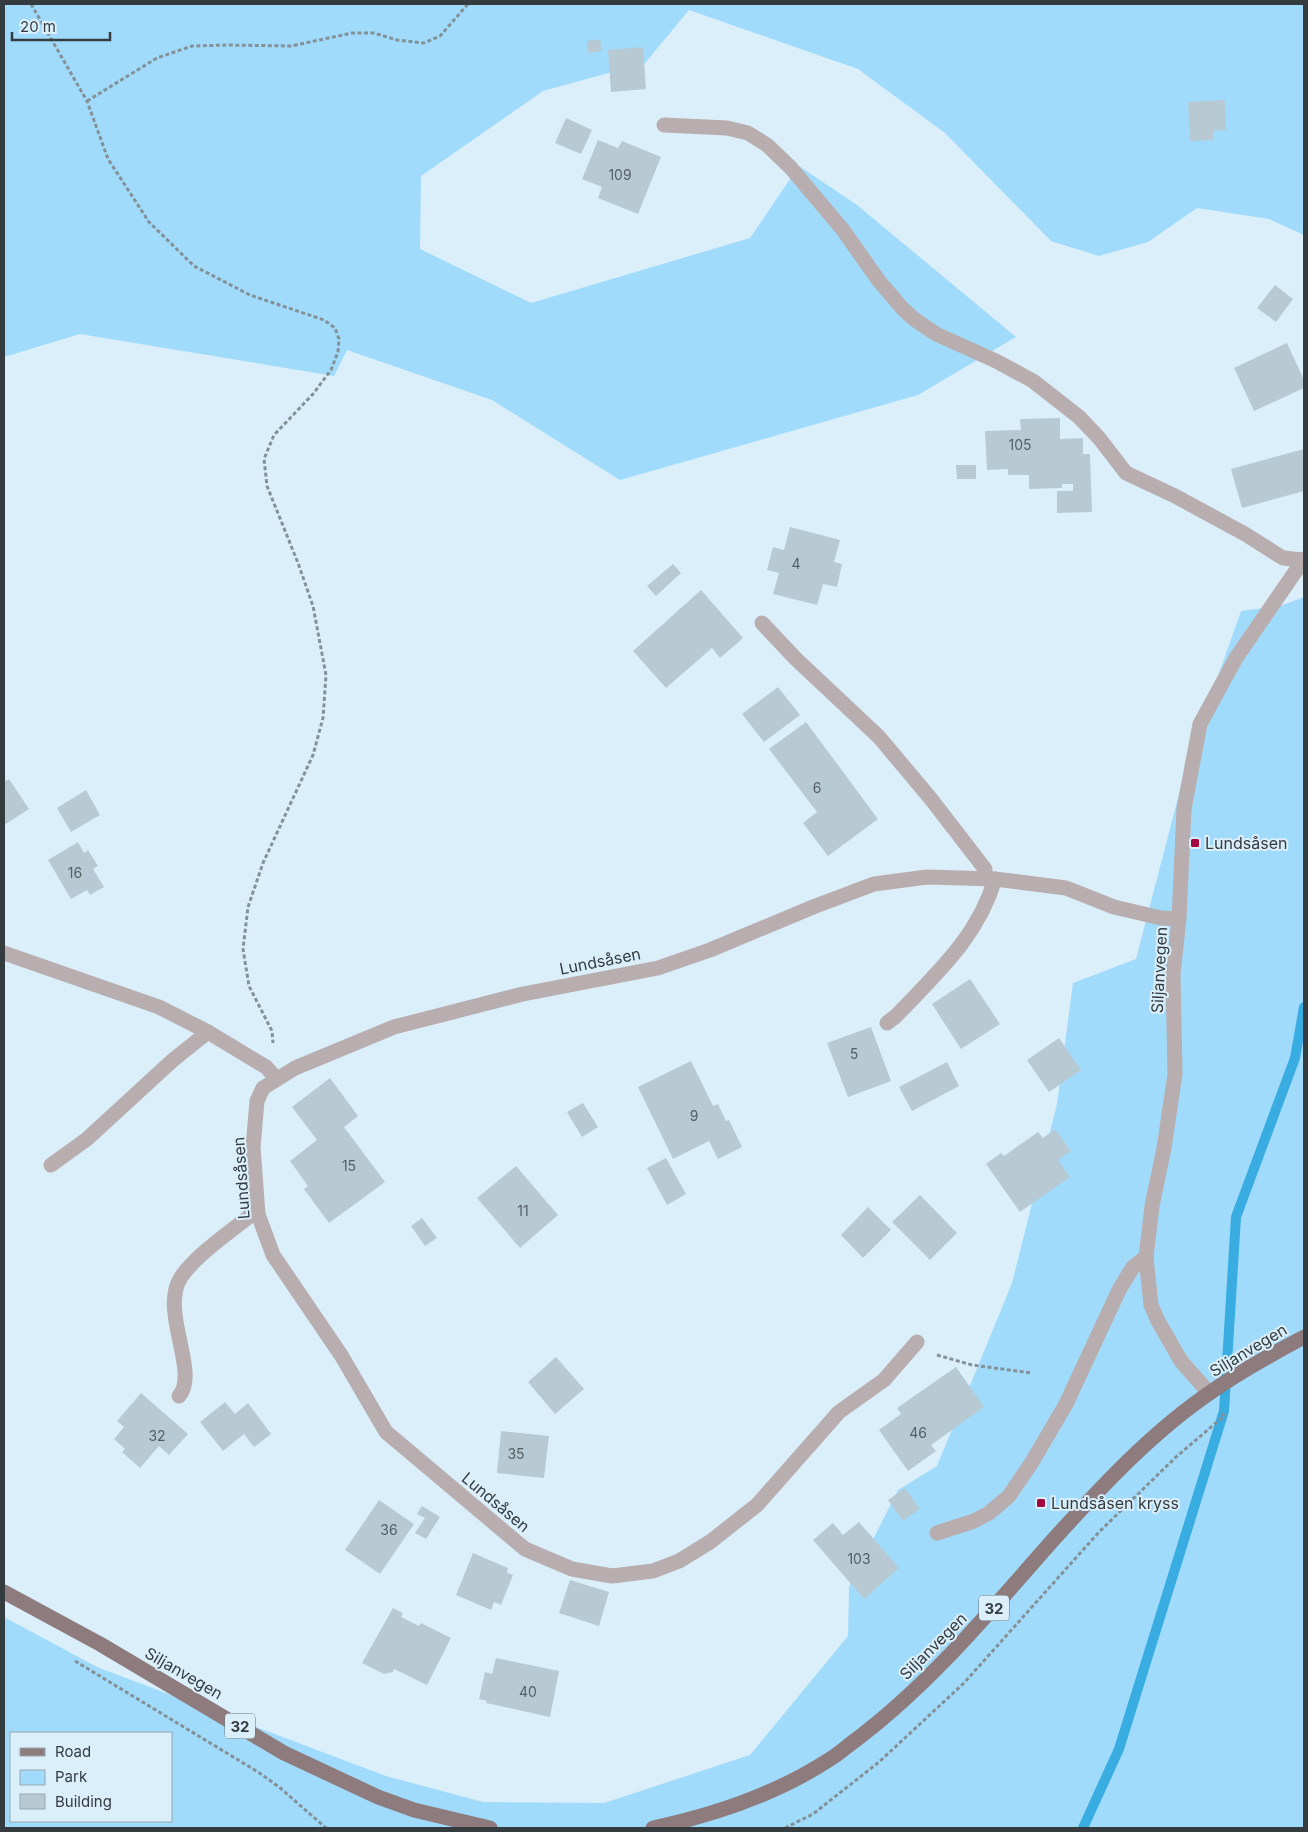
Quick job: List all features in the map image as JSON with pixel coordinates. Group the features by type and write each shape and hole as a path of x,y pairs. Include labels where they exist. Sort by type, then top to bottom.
{"main road":[{"name":"Siljanvegen","path":"653,1828 687,1821 752,1800 778,1789 828,1761 878,1724 929,1677 976,1628 1054,1539 1122,1468 1166,1427 1209,1393 1258,1361 1304,1337"},
{"name":"Siljanvegen","path":"4,1592 100,1644 284,1753 378,1797 414,1810 490,1828"}],"street":[{"path":"664,125 727,128 748,133 767,145 792,168 843,230 879,281 902,308 914,318 936,334 996,361 1033,381 1079,417 1099,438 1126,473 1175,496 1245,534 1283,558 1304,560"},
{"name":"Siljanvegen","path":"1209,1393 1181,1361 1158,1321 1151,1305 1146,1257 1152,1206 1164,1148 1175,1074 1173,974 1179,919 1184,809 1200,724 1236,658 1304,560"},
{"path":"762,622 796,659 884,744 931,798 985,869 990,879 992,888 969,935 950,959 896,1016 887,1023"},
{"name":"Lundsåsen","path":"917,1342 884,1380 839,1412 758,1505 710,1542 679,1562 653,1571 612,1576 572,1568 525,1549 386,1432 341,1355 273,1255 258,1214 252,1147 257,1101 263,1088 295,1068 394,1028 523,994 658,968 710,950 813,906 874,884 927,877 990,879 1066,888 1114,907 1161,918 1179,919"},
{"path":"4,953 159,1007 208,1032 266,1067 277,1079"},
{"path":"50,1165 87,1139 173,1060 208,1032"},
{"path":"179,1396 184,1390 185,1368 174,1311 176,1288 181,1277 196,1260 251,1215 258,1214"},
{"path":"937,1533 974,1521 989,1513 1009,1496 1032,1462 1066,1404 1118,1290 1133,1267 1146,1257"}],"path":[{"path":"31,4 86,102 108,159 149,222 194,266 250,295 324,320 335,328 339,339 338,352 331,370 313,394 274,435 264,459 268,486 313,606 326,675 323,718 313,755 263,863 248,906 243,949 250,986 272,1031 277,1079"},
{"path":"86,102 157,58 192,46 291,46 352,33 374,33 397,40 424,43 440,36 468,4"},
{"path":"903,1357 938,1355 972,1366 1032,1372"},
{"path":"70,1658 258,1772 279,1787 326,1828"}],"green space":[{"path":"4,4 1304,4 1304,235 1269,219 1197,208 1148,242 1099,256 1051,241 945,133 858,69 689,10 645,63 543,91 421,176 420,249 531,303 750,238 799,166 857,205 1016,337 918,395 620,480 492,400 347,350 334,376 80,334 4,357"},
{"path":"1304,597 1304,1828 4,1828 4,1617 97,1667 386,1776 483,1802 604,1803 750,1755 848,1636 849,1587 898,1490 937,1466 1012,1283 1057,1104 1073,983 1136,959 1186,767 1241,611 1280,606"}],"building":[{"path":"600,39 602,51 588,53 587,41"},
{"path":"643,47 646,89 611,92 608,50"},
{"path":"1225,100 1226,130 1213,131 1213,140 1190,141 1188,102"},
{"path":"566,118 592,130 581,154 555,143"},
{"path":"598,140 618,148 622,141 661,157 638,214 598,198 602,187 582,179"},
{"path":"1275,285 1293,299 1276,322 1257,308"},
{"path":"1287,343 1304,380 1304,388 1254,411 1234,368"},
{"path":"1060,418 1060,439 1083,438 1083,454 1090,454 1092,512 1057,513 1057,491 1073,491 1073,484 1062,484 1062,488 1029,489 1029,475 1008,475 1008,469 987,470 985,431 1021,430 1020,419"},
{"path":"1304,449 1304,491 1242,508 1231,469"},
{"path":"956,465 976,465 976,479 957,479"},
{"path":"790,527 840,540 834,562 842,564 837,587 823,584 817,605 773,594 779,573 767,570 773,547 784,550"},
{"path":"673,564 681,573 656,596 647,586"},
{"path":"701,590 743,638 720,658 712,648 666,688 633,651"},
{"path":"778,687 800,715 764,742 742,714"},
{"path":"806,722 878,819 828,856 803,823 817,812 769,749"},
{"path":"9,779 29,809 4,825 4,782"},
{"path":"86,790 100,815 71,832 57,808"},
{"path":"78,842 84,853 88,850 98,866 93,869 104,887 90,895 87,890 71,899 48,860"},
{"path":"970,979 1000,1024 961,1049 932,1004"},
{"path":"871,1027 891,1081 848,1097 827,1043"},
{"path":"1059,1038 1081,1070 1049,1092 1027,1060"},
{"path":"691,1061 713,1106 718,1104 726,1121 729,1120 742,1147 718,1159 709,1141 673,1159 638,1087"},
{"path":"947,1062 959,1086 912,1111 899,1087"},
{"path":"330,1078 358,1116 344,1127 385,1182 329,1223 304,1189 308,1186 290,1161 317,1140 292,1107"},
{"path":"583,1103 598,1127 582,1137 567,1112"},
{"path":"1055,1129 1071,1151 1058,1160 1070,1177 1020,1212 986,1164 1001,1153 1004,1156 1038,1132 1043,1138"},
{"path":"666,1158 686,1194 667,1205 647,1168"},
{"path":"516,1166 558,1215 520,1248 477,1198"},
{"path":"920,1195 957,1233 930,1260 892,1222"},
{"path":"868,1207 891,1230 863,1258 841,1235"},
{"path":"422,1218 437,1238 425,1246 411,1226"},
{"path":"556,1357 584,1389 555,1414 528,1382"},
{"path":"956,1367 984,1407 931,1445 936,1451 908,1471 879,1430 901,1414 897,1408"},
{"path":"141,1393 188,1434 169,1455 159,1446 140,1468 122,1452 125,1449 114,1439 124,1427 117,1421"},
{"path":"225,1402 235,1414 248,1403 271,1434 254,1447 244,1434 223,1451 200,1422"},
{"path":"501,1431 549,1436 544,1478 497,1473"},
{"path":"905,1488 920,1509 903,1521 888,1500"},
{"path":"379,1500 414,1524 380,1574 345,1550"},
{"path":"422,1506 440,1517 426,1539 415,1533 425,1518 417,1514"},
{"path":"859,1522 899,1568 864,1599 813,1540 833,1523 843,1535"},
{"path":"473,1553 508,1568 507,1573 513,1575 501,1605 494,1602 491,1610 456,1595"},
{"path":"570,1580 609,1592 599,1626 559,1613"},
{"path":"393,1608 403,1613 401,1617 419,1626 421,1623 451,1638 427,1685 394,1669 393,1672 384,1674 362,1663"},
{"path":"496,1658 559,1671 550,1717 486,1703 487,1701 479,1699 485,1672 492,1674"}],"waterway":[{"path":"1083,1828 1119,1749 1224,1411 1236,1217 1295,1058 1304,1007"}],"place":[{"name":"Lundsåsen","path":"1195,843"},
{"name":"Lundsåsen kryss","path":"1041,1503"}]}
